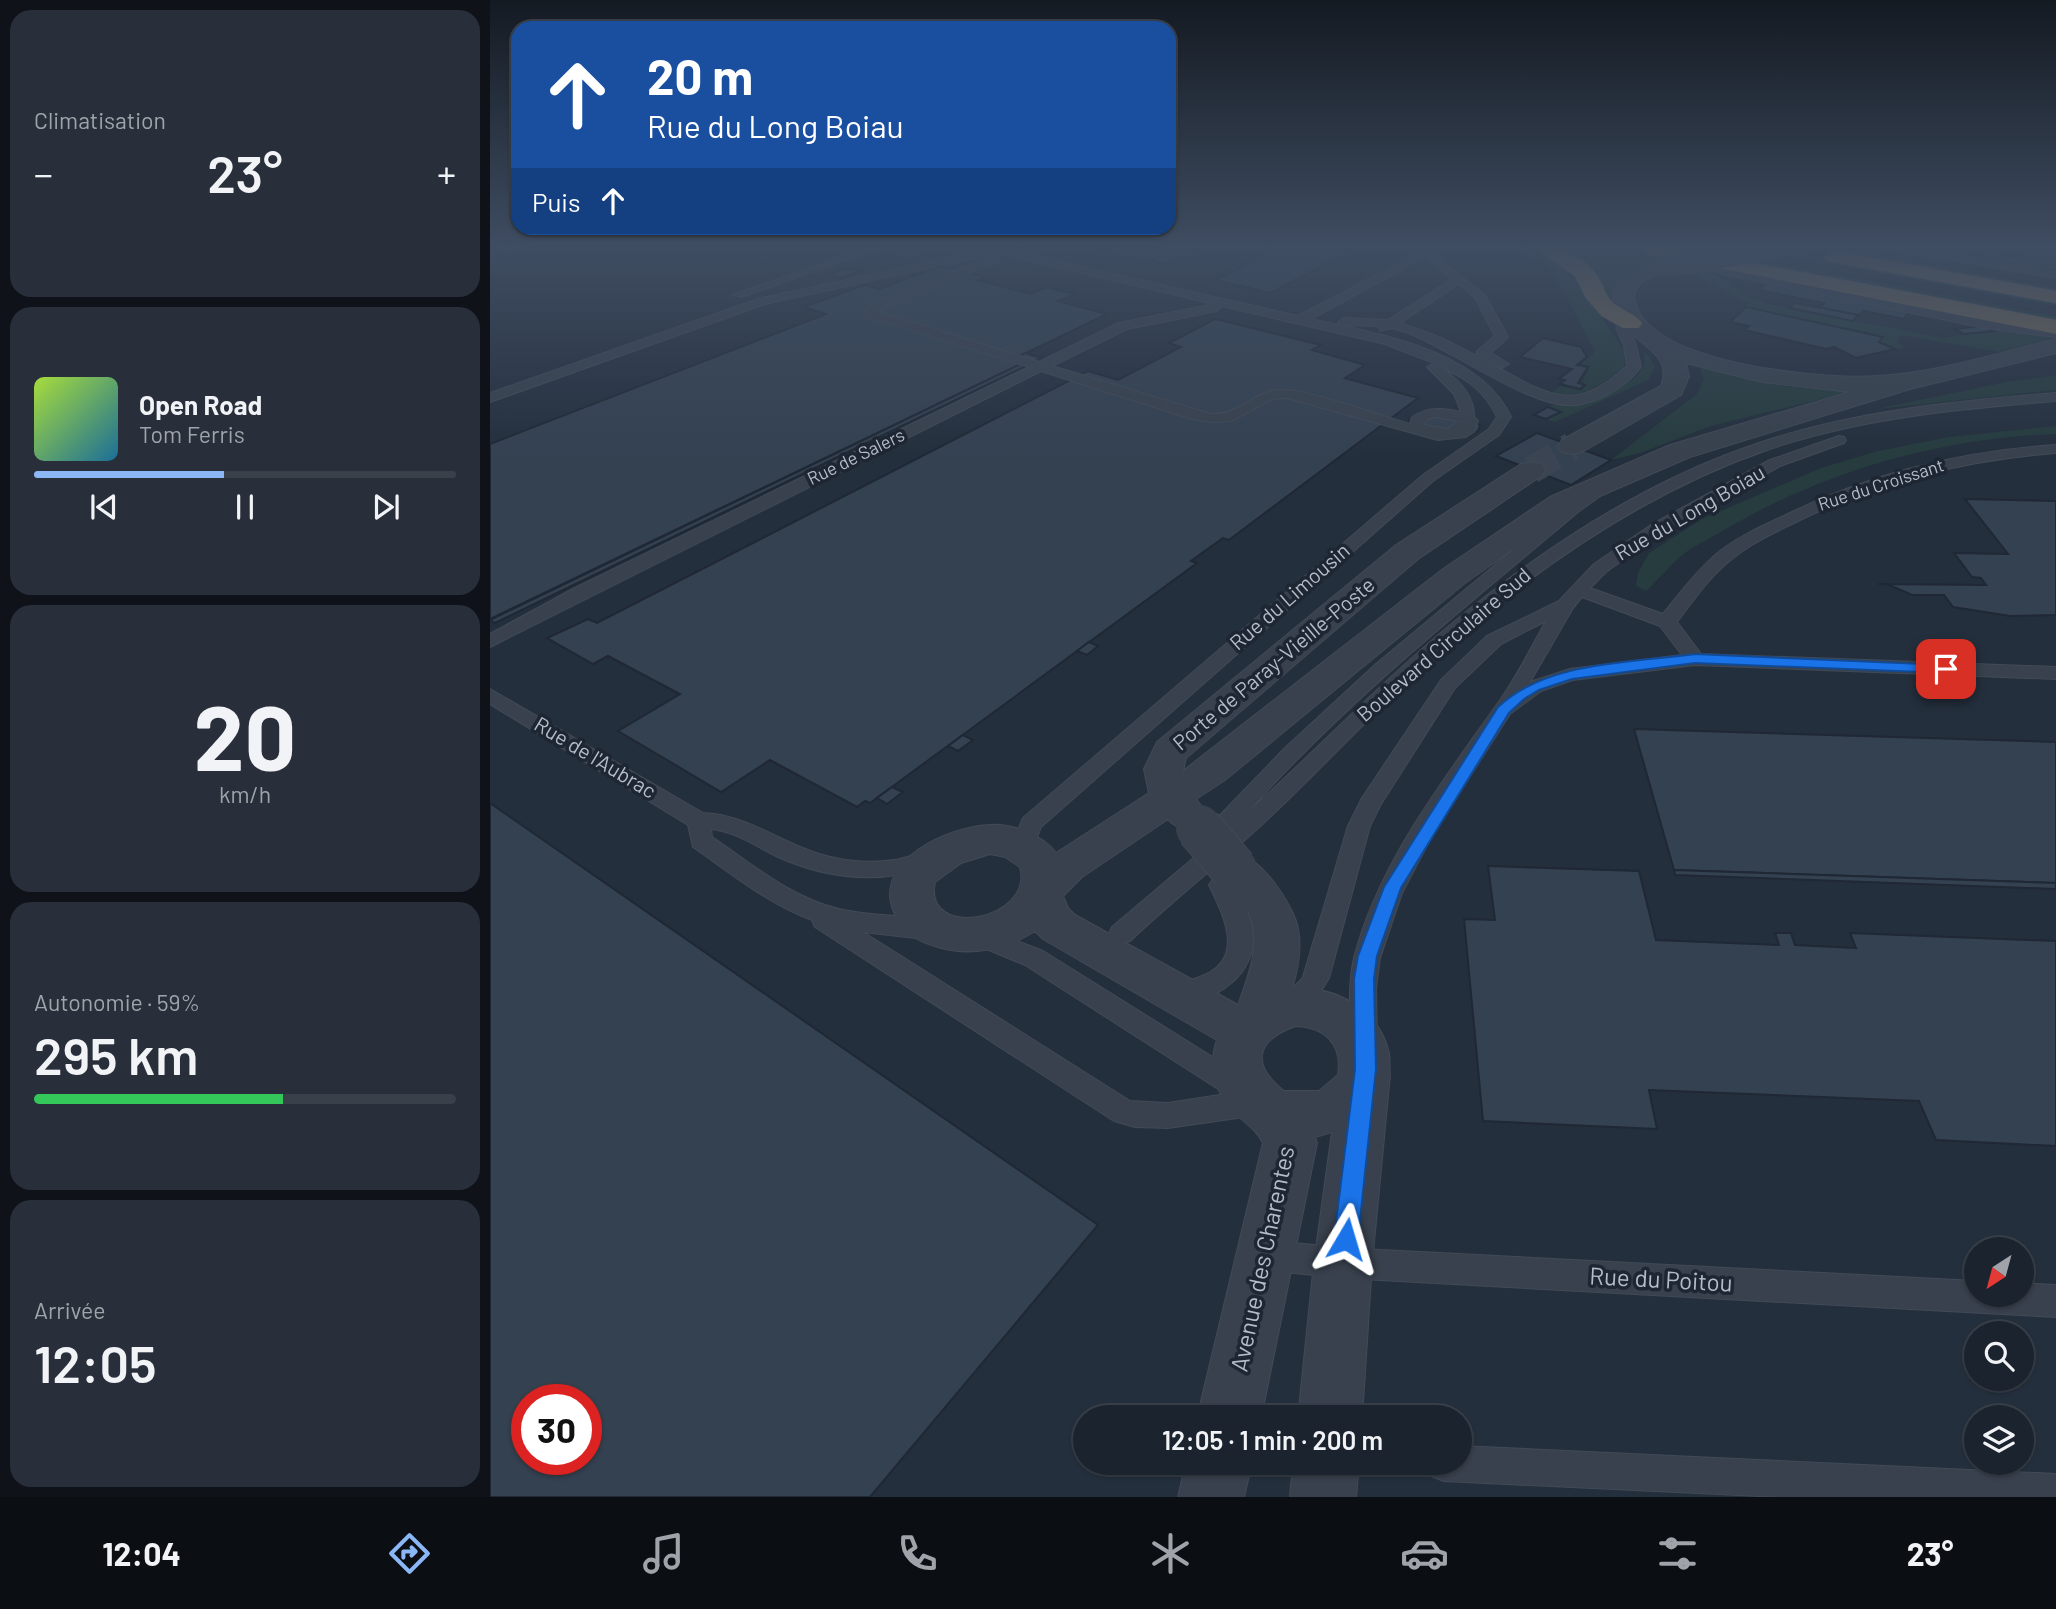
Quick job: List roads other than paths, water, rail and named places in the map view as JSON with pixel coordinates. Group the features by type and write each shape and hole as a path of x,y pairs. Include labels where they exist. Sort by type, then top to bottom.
{"highway":[{"path":"1619,319 1631,323"},
{"path":"2014,319 2056,327"}],"street":[{"path":"1630,319 1631,323 1658,343 1697,360 1769,376 1847,385 1900,385"},
{"path":"1572,446 1672,390 1679,377 1678,369 1658,343"},
{"path":"1331,1405 1365,1060 1358,1035 1330,1013 1303,1007 1231,1025 1161,986 1059,927 1049,917 1037,878 1012,842 990,839 952,848 935,857 922,870 914,884 912,899 917,913 929,925 958,934 988,932 1007,926 1023,917 1037,878 1188,817 1211,771 1491,548 1560,503 1622,474 1741,431 1843,404 1900,385 2056,346"},
{"path":"1938,375 2056,367"},
{"name":"Porte de Paray-Vieille-Poste","path":"1261,1019 1271,984 1276,932 1264,902 1228,877 1161,775 1162,763 1171,751 1406,552 1531,470"},
{"path":"1261,1019 1242,1037 1236,1067 1241,1082 1259,1102 1287,1115 1309,1116 1330,1111 1348,1101 1360,1086 1365,1060"},
{"name":"Avenue des Charentes","path":"1232,1405 1290,1143 1287,1130 1259,1102"},
{"path":"1211,1497 1216,1475"},
{"path":"1323,1497 1324,1475"}],"lane":[{"path":"490,398 714,319"},
{"path":"889,319 1197,416 1224,418 1264,396 1276,394 1438,436 1461,434 1469,429 1471,421 1466,419 1459,416 1446,412 1421,416 1417,420 1417,426 1436,433 1458,431 1466,421 1466,419 1467,410 1462,396 1448,378 1413,350 1302,319"},
{"name":"Rue de Salers","path":"490,641 539,617 579,593 1123,326 1156,319"},
{"path":"1370,336 1398,319"},
{"path":"1492,319 1502,337 1482,354 1525,375"},
{"path":"1925,319 2056,333"},
{"path":"1331,326 1346,321 1390,324 1432,338 1546,397 1576,401 1622,380 1634,367 1630,345 1622,328 1631,323"},
{"path":"635,332 648,327"},
{"name":"Rue du Limousin","path":"1037,878 1025,839 1031,823 1428,478 1494,432 1504,416 1494,397 1470,378 1436,358 1413,350"},
{"path":"1657,528 1697,496 1745,465 1815,432 1929,409 2056,397"},
{"name":"Rue du Long Boiau","path":"1261,1019 1298,999 1310,989 1316,978 1359,826 1370,803 1448,684 1494,640 1572,597 1600,568 1657,528 1775,463 1819,446 1931,421 2056,410"},
{"name":"Boulevard Circulaire Sud","path":"1121,934 1165,892 1262,811 1429,652 1506,588 1586,532 1638,502 1724,461 1815,432"},
{"name":"Rue du Croissant","path":"1667,622 1700,579 1738,546 1816,505 1907,472 1948,462 2056,449"},
{"path":"1165,892 1242,803 1360,690 1572,509 1622,474"},
{"path":"1365,1060 1364,979 1367,956 1393,887 1572,597 1667,622 1695,659"},
{"path":"1503,710 1534,687 1561,678 1695,659 2056,673"},
{"name":"Rue de l'Aubrac","path":"490,695 699,821 736,824 812,862 843,868 905,867 935,857"},
{"path":"699,821 701,841 1124,1112 1145,1118 1163,1118 1259,1102"},
{"path":"1161,986 1193,990 1221,979 1231,968 1238,954 1239,925 1228,877"},
{"path":"805,907 834,917 872,925 988,937 1034,958 1259,1102"},
{"name":"Rue du Poitou","path":"1266,1255 1343,1264 2056,1301"},
{"path":"1472,1464 2056,1492"},
{"path":"1307,1497 1319,1475"}],"tunnel":[{"path":"1531,470 1572,446"}]}
